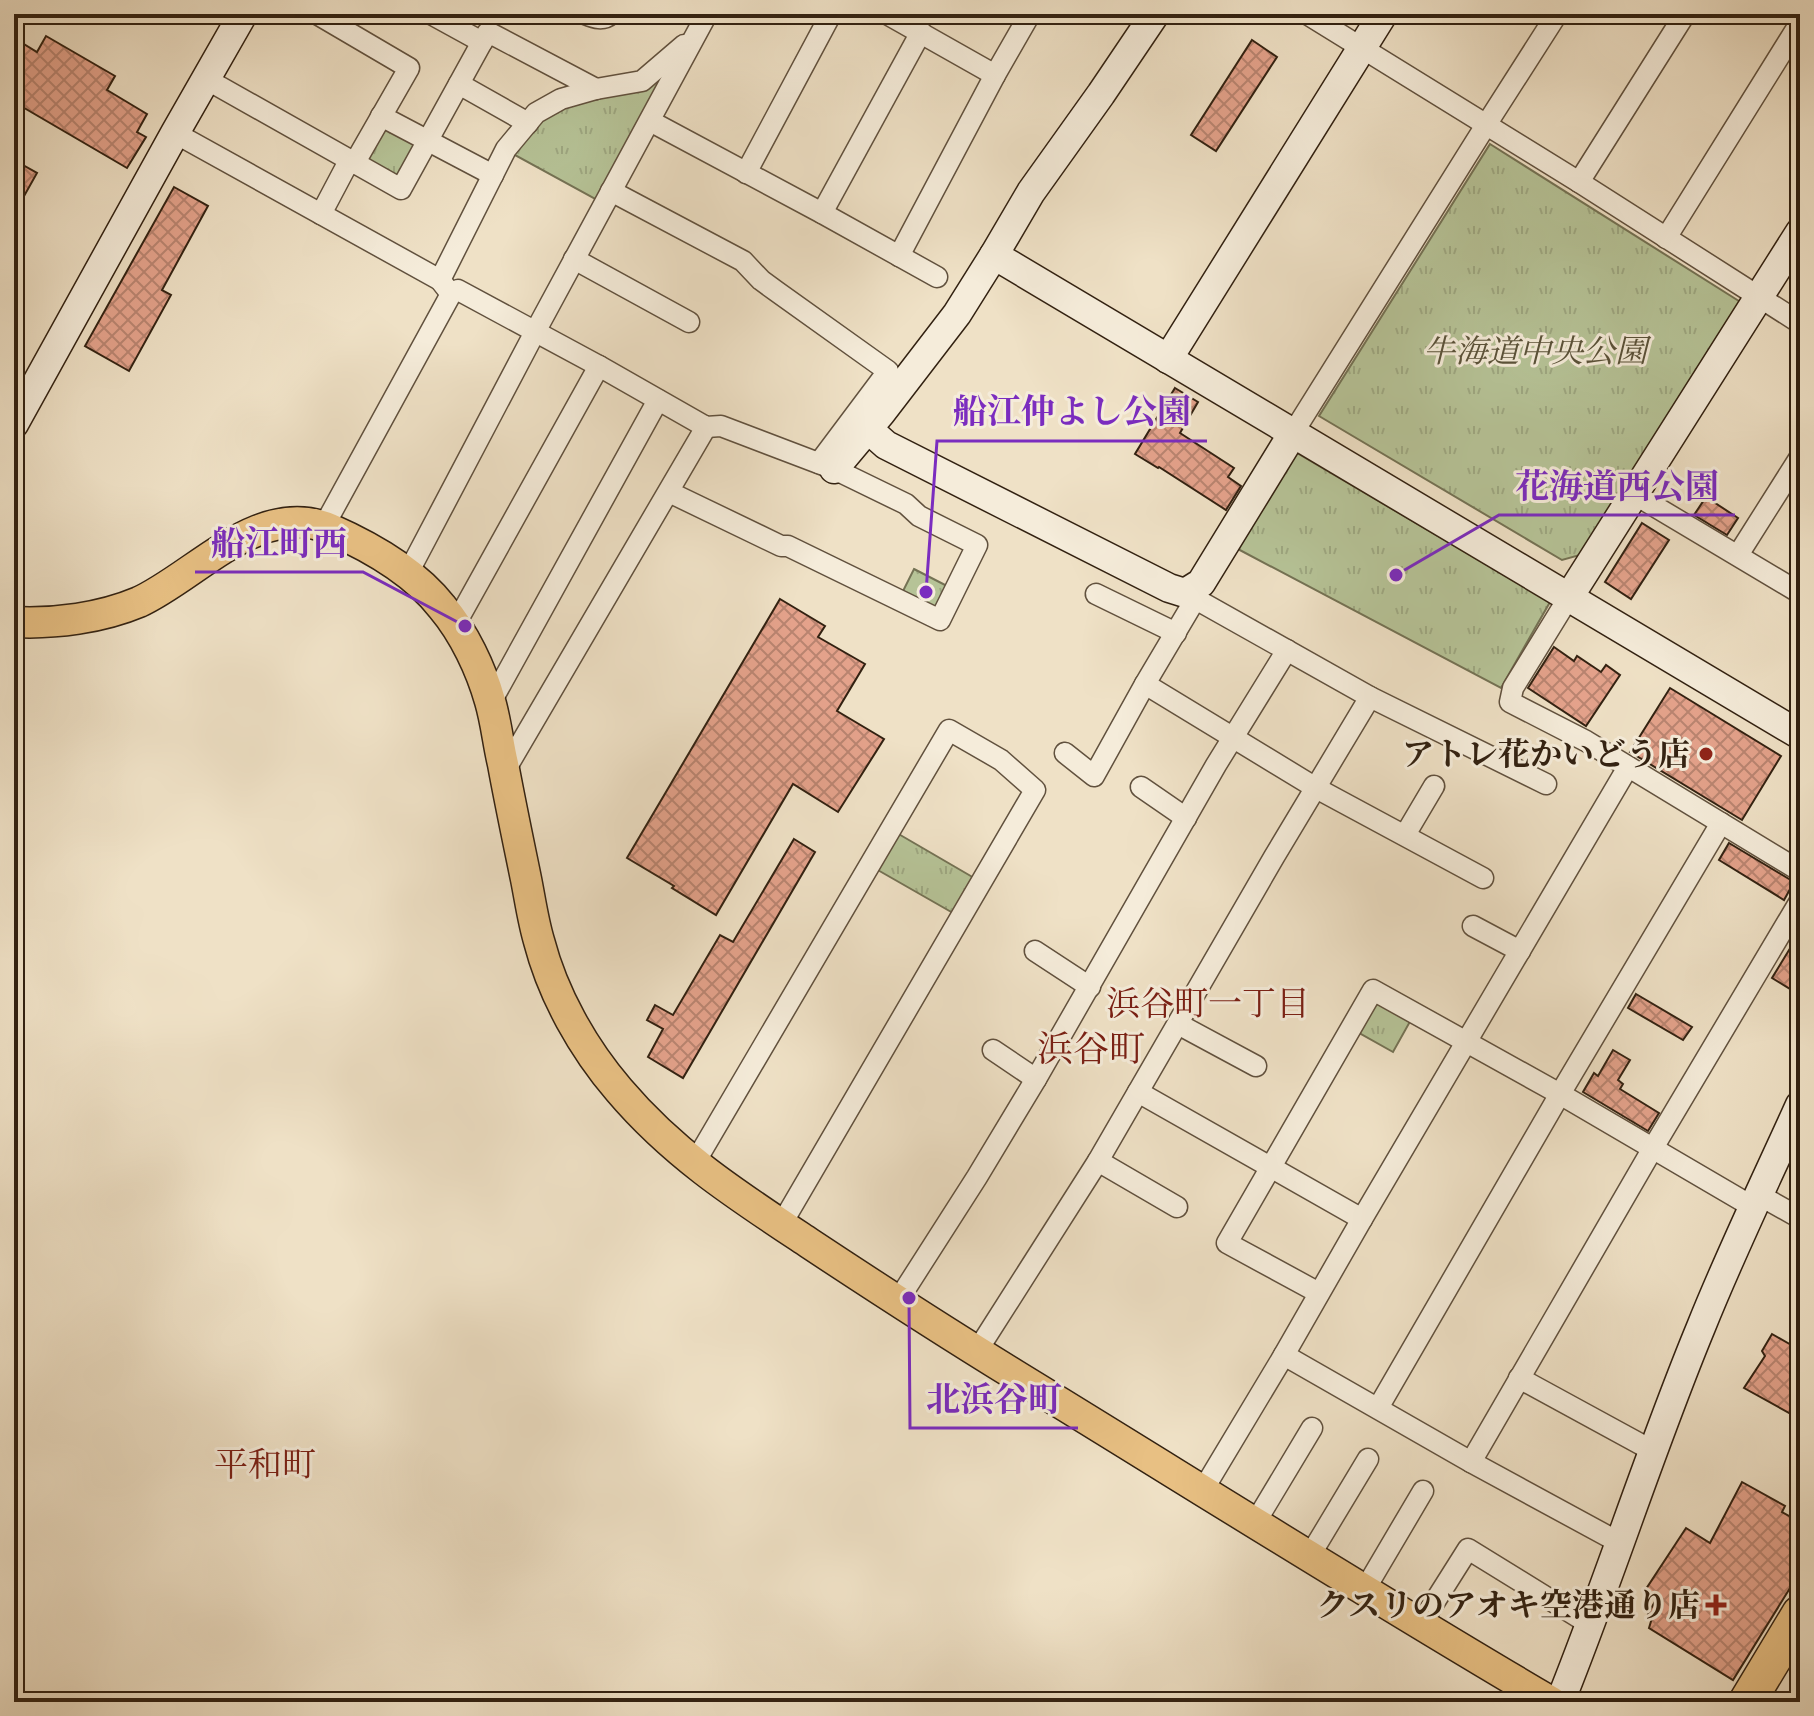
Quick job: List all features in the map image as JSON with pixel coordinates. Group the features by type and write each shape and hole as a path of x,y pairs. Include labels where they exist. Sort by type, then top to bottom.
{"highway":[{"path":"1755,1700 1800,1614"}],"main road":[{"path":"14,622 58,620 117,611 145,599 234,540 268,526 299,522 324,526 388,559 408,573 441,604 455,625 475,662 491,702 539,943 559,996 585,1044 653,1128 694,1164 754,1208 897,1302 1364,1591 1551,1702"}],"street":[{"path":"14,424 243,14"},
{"path":"431,14 482,42"},
{"path":"585,14 595,19 611,14"},
{"path":"408,573 707,14"},
{"path":"746,173 831,14"},
{"path":"887,14 920,25 995,75"},
{"path":"899,256 1030,14"},
{"path":"826,466 868,429 957,314 1031,192 1155,14"},
{"path":"1307,14 1800,323"},
{"path":"1168,359 1383,14"},
{"path":"1065,753 1094,776 1176,633 1191,596 1557,14"},
{"path":"1579,182 1685,14"},
{"path":"321,214 409,68 329,17"},
{"path":"1666,238 1800,23"},
{"path":"822,213 920,25"},
{"path":"206,79 401,189 488,32 596,89"},
{"path":"324,526 446,287 506,149 536,113 561,99 642,81 694,37"},
{"path":"459,84 528,123"},
{"path":"381,116 493,175"},
{"path":"650,121 937,277"},
{"path":"175,133 446,287 458,290 706,427 721,426 826,466 906,504 919,516 977,545 940,620 669,492"},
{"path":"611,191 743,261 761,280 888,371 826,466"},
{"path":"1800,232 1569,597 1513,688 1510,702 1586,741 1800,871"},
{"path":"994,255 1800,735"},
{"path":"574,259 689,322"},
{"path":"455,625 599,366"},
{"path":"491,702 658,400"},
{"path":"504,772 706,427"},
{"path":"868,429 886,445 1169,588 1191,596 1370,697 1546,784"},
{"path":"1738,555 1800,457"},
{"path":"1634,494 1800,593"},
{"path":"1096,594 1176,633"},
{"path":"897,1302 1036,1079 1287,650"},
{"path":"1145,684 1316,788 1483,878"},
{"path":"977,1351 1098,1161 1370,697"},
{"path":"694,1164 949,730 1001,760 1035,790 781,1225"},
{"path":"1203,1490 1628,767"},
{"path":"1405,835 1434,786"},
{"path":"1141,787 1186,818"},
{"path":"1378,1408 1721,823"},
{"path":"1471,1462 1800,901"},
{"path":"1473,926 1520,951"},
{"path":"1035,951 1090,987"},
{"path":"1319,1293 1227,1243 1373,990 1653,1148 1756,1201 1800,1218"},
{"path":"1178,1024 1256,1066"},
{"path":"993,1050 1036,1079"},
{"path":"1138,1092 1362,1219"},
{"path":"1560,1702 1701,1326 1800,1105"},
{"path":"1098,1161 1177,1207"},
{"path":"1284,1355 1620,1543"},
{"path":"1519,1378 1653,1451"},
{"path":"1255,1523 1312,1428"},
{"path":"1309,1557 1368,1459"},
{"path":"1364,1591 1423,1491"},
{"path":"1420,1625 1468,1549 1591,1625"}],"green space":[{"path":"667,68 597,200 513,154 543,120 560,108"},
{"path":"381,116 428,140 401,189 354,164"},
{"name":"牛海道中央公園","path":"1490,144 1742,303 1580,555 1562,560 1319,416"},
{"path":"1297,453 1550,602 1501,688 1236,548"},
{"path":"914,569 951,588 939,614 901,595"},
{"path":"890,829 981,882 960,917 869,865"},
{"path":"1373,996 1412,1018 1393,1052 1354,1030"}],"building":[{"path":"46,36 115,76 107,90 147,114 137,132 146,137 127,168 14,102 14,38 37,52"},
{"path":"1252,40 1277,57 1216,151 1191,135"},
{"path":"14,160 37,173 14,214"},
{"path":"174,187 208,206 162,290 171,295 129,371 85,346"},
{"path":"1175,388 1198,402 1180,433 1234,468 1228,477 1241,486 1226,510 1135,454"},
{"path":"1706,497 1738,518 1727,535 1694,515"},
{"path":"1642,523 1669,540 1631,599 1605,582"},
{"path":"780,599 825,626 818,637 865,664 837,711 884,739 838,812 793,784 716,915 627,858"},
{"path":"1554,647 1574,661 1577,656 1601,672 1606,665 1620,675 1586,726 1528,688"},
{"name":"アトレ花かいどう店","path":"1670,688 1781,756 1742,820 1630,752"},
{"path":"794,839 815,852 683,1078 648,1057 663,1029 647,1020 655,1005 673,1015 720,935 733,942"},
{"path":"1729,843 1794,882 1784,900 1719,860"},
{"path":"1800,932 1800,983 1795,992 1772,978"},
{"path":"1636,994 1692,1027 1683,1040 1628,1008"},
{"path":"1613,1050 1630,1060 1618,1080 1623,1084 1620,1089 1659,1113 1648,1131 1583,1092 1594,1073 1598,1076"},
{"path":"1772,1334 1800,1350 1800,1419 1744,1388 1765,1356 1762,1351"},
{"name":"クスリのアオキ空港通り店","path":"1742,1482 1785,1506 1782,1512 1800,1522 1800,1572 1733,1680 1649,1628 1652,1618 1648,1614 1658,1596 1646,1589 1686,1528 1710,1543"}],"place":[{"name":"花海道西公園","path":"1396,575"},
{"name":"船江仲よし公園","path":"926,592"},
{"name":"船江町西","path":"465,626"},
{"name":"アトレ花かいどう店","path":"1706,754"},
{"name":"北浜谷町","path":"909,1298"},
{"name":"クスリのアオキ空港通り店","path":"1716,1605"}],"district":[{"name":"浜谷町一丁目","path":"1208,1003"},
{"name":"浜谷町","path":"1091,1048"},
{"name":"平和町","path":"265,1464"}]}
